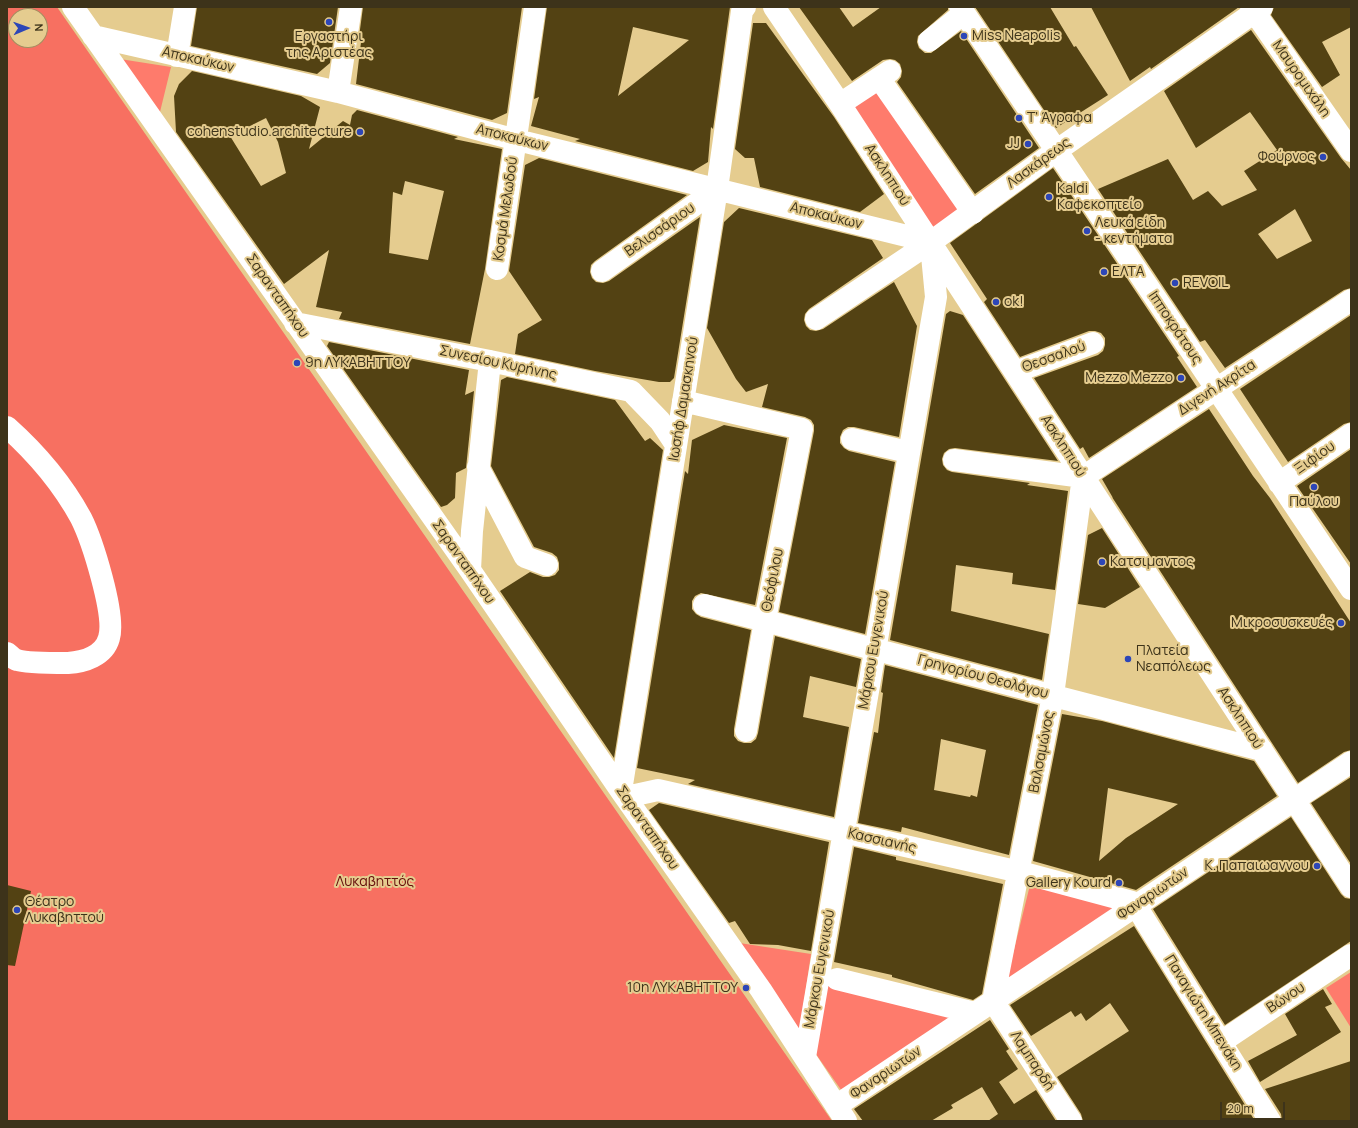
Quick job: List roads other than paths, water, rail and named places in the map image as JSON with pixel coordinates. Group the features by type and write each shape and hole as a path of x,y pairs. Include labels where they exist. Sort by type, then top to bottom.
{"street":[{"name":"Σαρανταπήχου","path":"73,7 470,570 623,794 761,990 841,1113"},
{"path":"177,56 185,7"},
{"path":"338,92 351,7"},
{"name":"Κοσμά Μελωδού","path":"497,269 517,140 535,7"},
{"name":"Ιωσήφ Δαμασκηνού","path":"623,794 676,445 717,189 742,11 745,7"},
{"name":"Ασκληπιού","path":"774,7 931,242 1351,887"},
{"name":"Μαυρομιχάλη","path":"1256,9 1347,138"},
{"name":"Λασκάρεως","path":"816,319 973,213 1056,150 1256,9"},
{"path":"929,41 962,10"},
{"name":"Ιπποκράτους","path":"962,10 1351,589"},
{"name":"Αποκαύκων","path":"93,36 338,92 517,140 931,242"},
{"path":"840,104 884,74 973,213"},
{"name":"Βελισσάριου","path":"602,271 717,189"},
{"name":"Μάρκου Ευγενικού","path":"805,1057 874,649 936,297 931,242"},
{"name":"Διγενή Ακρίτα","path":"1083,477 1351,300"},
{"name":"Συνεσίου Κυρήνης","path":"295,323 490,361 631,391 660,421 676,445"},
{"name":"Θεσσαλού","path":"1015,372 1094,342"},
{"path":"470,570 478,467 490,361"},
{"name":"Θεόφιλου","path":"683,401 802,429 765,620 746,731"},
{"path":"7,427 24,442 52,475 81,519 100,571 109,606 110,623 109,638 102,649 95,656 83,661 62,663 12,657"},
{"name":"Ξιφίου","path":"1279,483 1351,434"},
{"path":"852,440 908,452"},
{"path":"954,460 1083,477"},
{"path":"478,467 525,556 547,565"},
{"name":"Βαλσαμώνος","path":"984,1007 1020,872 1053,695 1083,477"},
{"name":"Γρηγορίου Θεολόγου","path":"704,605 1262,750"},
{"name":"Φαναριωτών","path":"841,1113 984,1007 1351,762"},
{"name":"Κασσιανής","path":"623,794 658,790 1020,872 1132,902 1136,906"},
{"name":"Παναγιώτη Μπενάκη","path":"1136,906 1270,1121"},
{"name":"Βώνου","path":"1221,1042 1351,955"},
{"path":"837,980 984,1007"},
{"name":"Λαμπαρδή","path":"984,1007 1071,1121"}],"place":[{"name":"Εργαστήρι της Αριστέας","path":"329,22"},
{"name":"Miss Neapolis","path":"964,36"},
{"name":"Τ' Άγραφα","path":"1019,118"},
{"name":"cohenstudio.architecture","path":"360,132"},
{"name":"JJ","path":"1028,144"},
{"name":"Φούρνος","path":"1323,157"},
{"name":"Kaldi Καφεκοπτείο","path":"1049,197"},
{"name":"Λευκά είδη - κεντήματα","path":"1087,231"},
{"name":"ΕΛΤΑ","path":"1104,272"},
{"name":"REVOIL","path":"1175,283"},
{"name":"ok!","path":"996,302"},
{"name":"9η ΛΥΚΑΒΗΤΤΟΥ","path":"297,363"},
{"name":"Mezzo Mezzo","path":"1181,378"},
{"name":"Παύλου","path":"1314,487"},
{"name":"Κατσιμαντος","path":"1102,562"},
{"name":"Μικροσυσκευές","path":"1341,623"},
{"name":"Πλατεία Νεαπόλεως","path":"1128,659"},
{"name":"Κ. Παπαιωαννου","path":"1317,866"},
{"name":"Gallery Kourd","path":"1119,883"},
{"name":"Θέατρο Λυκαβηττού","path":"17,910"},
{"name":"10η ΛΥΚΑΒΗΤΤΟΥ","path":"746,988"}],"park label":[{"name":"Λυκαβηττός","path":"375,882"}]}
